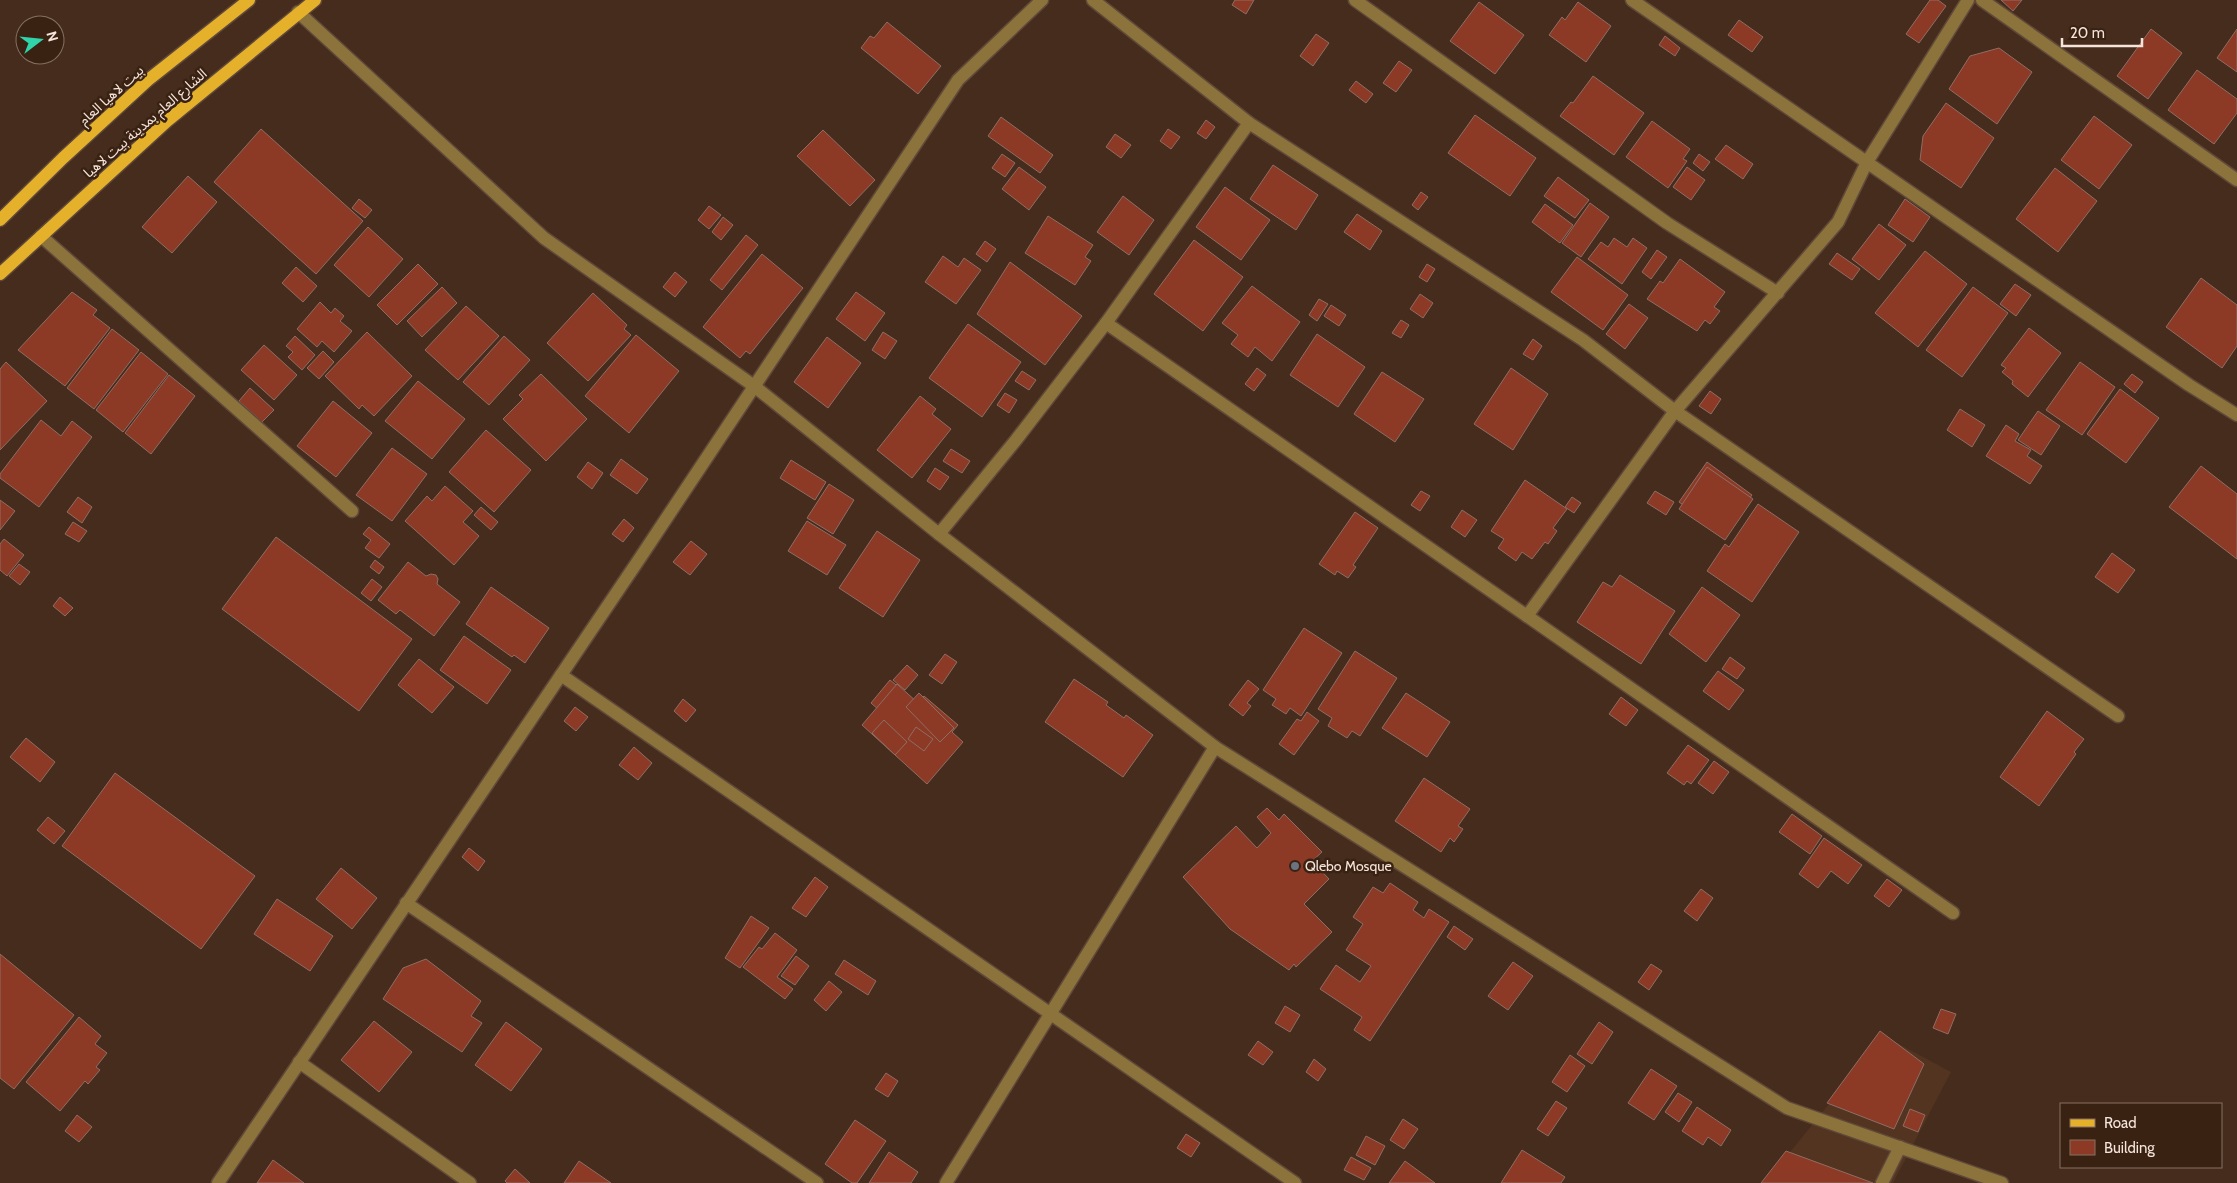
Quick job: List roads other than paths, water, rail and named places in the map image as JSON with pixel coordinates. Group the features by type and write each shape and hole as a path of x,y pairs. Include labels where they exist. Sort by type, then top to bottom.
{"main road":[{"name":"بيت لاهيا العام","path":"0,220 63,158 148,80 249,0"},
{"name":"الشارع العام بمدينة بيت لاهيا","path":"0,274 167,121 315,0"}],"street":[{"path":"218,1183 958,80 1042,0"},
{"path":"1093,0 1249,122 1583,340 1676,411 2118,716"},
{"path":"1355,0 1668,223 1778,293"},
{"path":"1632,0 2189,385 2237,415"},
{"path":"1528,616 1676,411 1838,222 1867,162 1968,0"},
{"path":"1982,0 2237,180"},
{"path":"298,12 544,238 754,386 939,534 1215,747 1787,1108 2002,1183"},
{"path":"939,534 1016,440 1106,323 1249,122"},
{"path":"41,236 352,511"},
{"path":"1106,323 1953,913"},
{"path":"560,675 1296,1183"},
{"path":"946,1183 1215,747"},
{"path":"406,903 817,1183"},
{"path":"299,1062 470,1183"},
{"path":"1882,1183 1900,1147"}],"place":[{"name":"Qlebo Mosque","path":"1295,866"}]}
